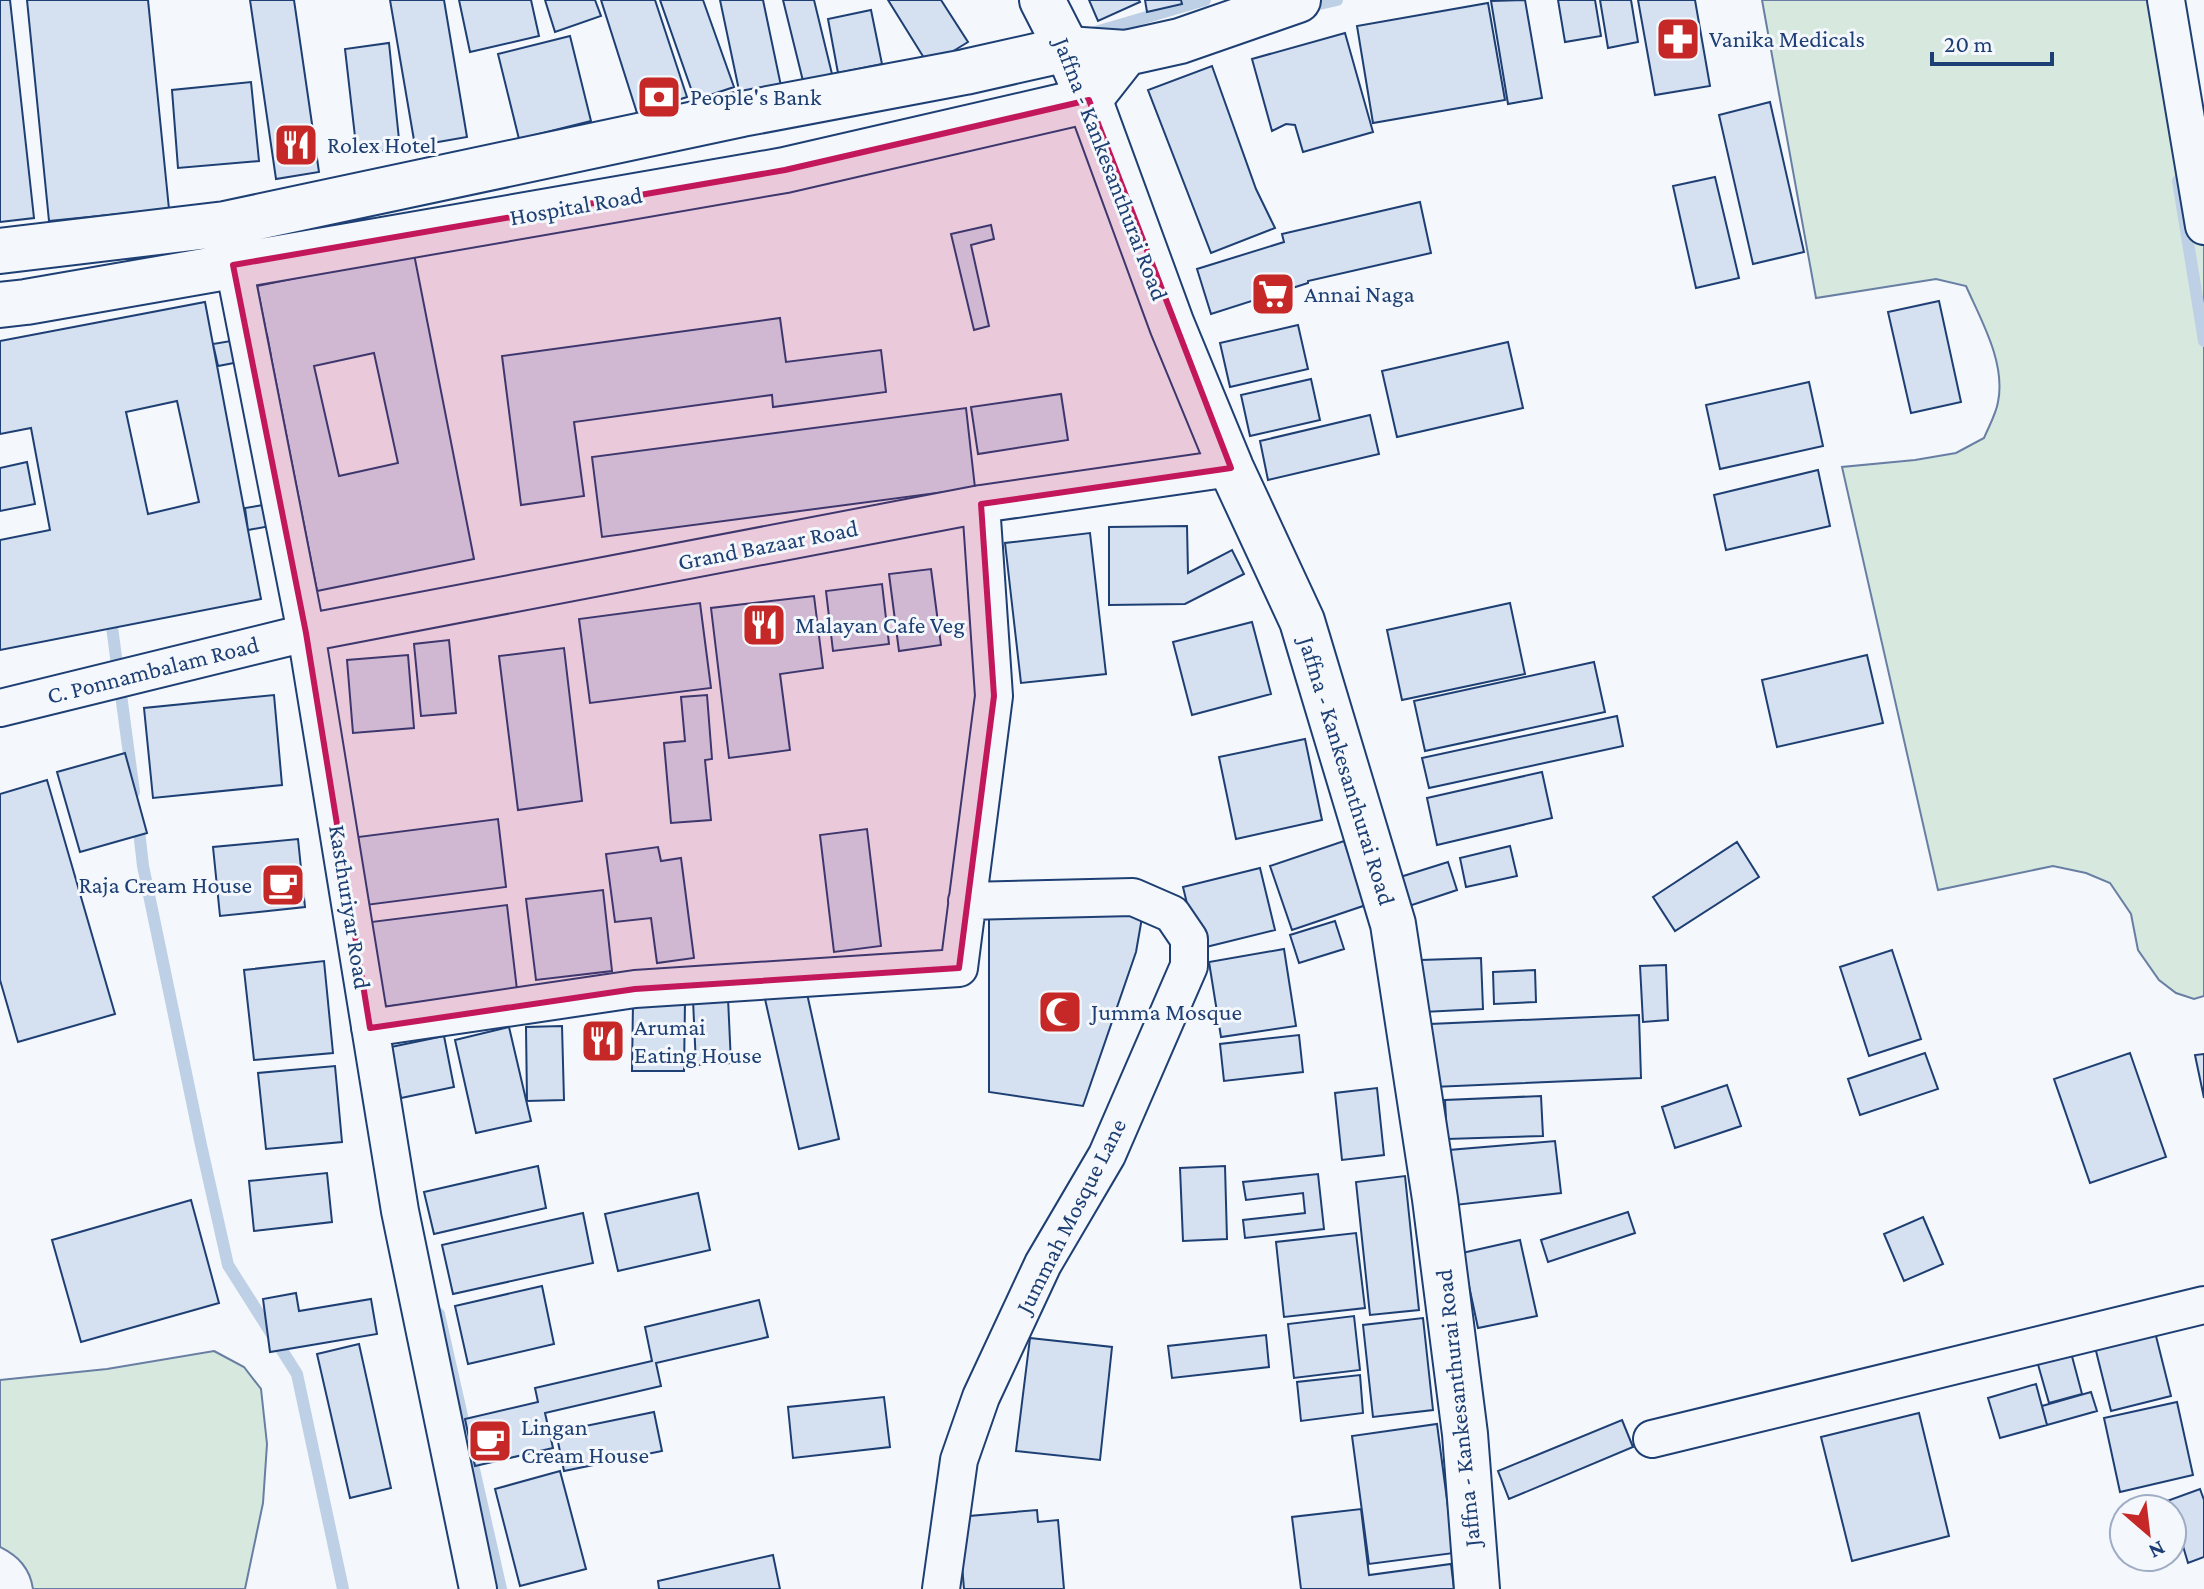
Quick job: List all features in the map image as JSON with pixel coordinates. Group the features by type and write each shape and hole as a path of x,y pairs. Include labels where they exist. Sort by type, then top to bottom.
{"street":[{"name":"Jaffna - Kankesanthurai Road","path":"1042,0 1089,100 1172,325 1231,468 1302,621 1393,924 1435,1199 1465,1434 1477,1589"},
{"name":"Hospital Road","path":"0,305 742,114 965,72 1067,49 1126,53 1180,41 1298,0"},
{"path":"2166,0 2204,226"},
{"path":"1089,100 1126,53"},
{"name":"Hospital Road","path":"0,251 229,244 785,170 1089,100"},
{"name":"Kasthuriyar Road","path":"229,244 306,633 400,1211 478,1589"},
{"name":"Grand Bazaar Road","path":"306,633 981,504 1231,468"},
{"path":"370,1028 635,989 959,968 994,696 981,504"},
{"name":"C. Ponnambalam Road","path":"0,708 306,633"},
{"name":"Jummah Mosque Lane","path":"941,1589 959,1460 981,1397 1043,1264 1107,1155 1189,966 1189,939 1172,914 1133,897 967,901"},
{"path":"1652,1439 2204,1305"}],"highlighted area":[{"path":"1089,100 1231,468 981,504 994,696 959,968 635,989 370,1028 306,633 233,265 785,170"}],"shaded area":[{"path":"1762,0 2166,0 2204,226 2204,996 2194,999 2176,993 2159,980 2138,950 2131,914 2110,883 2086,873 2053,866 1938,890 1842,467 1956,453 1984,438 1997,406 2000,387 1998,372 1991,342 1966,286 1936,279 1816,298"},
{"path":"214,1351 244,1367 261,1389 267,1444 263,1503 245,1589 33,1589 22,1564 0,1547 0,1380 107,1369"}],"building":[{"path":"0,0 10,0 34,218 0,222"},
{"path":"27,0 148,0 169,209 49,221"},
{"path":"250,0 294,0 319,172 276,179"},
{"path":"390,0 444,0 467,137 415,146"},
{"path":"459,0 531,0 539,36 470,52"},
{"path":"545,0 595,0 601,16 555,32"},
{"path":"601,0 655,0 687,97 637,113"},
{"path":"660,0 703,0 734,87 695,100"},
{"path":"720,0 763,0 781,86 740,95"},
{"path":"783,0 814,0 832,74 803,81"},
{"path":"888,0 941,0 968,42 929,66"},
{"path":"1089,0 1139,0 1140,2 1098,21"},
{"path":"1145,0 1181,0 1182,4 1147,12"},
{"path":"1525,0 1542,98 1508,104 1491,1"},
{"path":"1558,0 1595,0 1601,36 1565,42"},
{"path":"1600,0 1631,0 1638,42 1608,48"},
{"path":"1638,0 1695,0 1710,86 1655,95"},
{"path":"1488,3 1505,100 1373,123 1357,26"},
{"path":"871,10 882,64 838,73 828,19"},
{"path":"1345,33 1373,132 1303,152 1295,125 1286,124 1272,131 1252,59"},
{"path":"570,36 591,121 519,139 498,54"},
{"path":"389,43 400,149 357,154 345,49"},
{"path":"1212,66 1256,189 1275,228 1211,253 1148,90"},
{"path":"251,82 259,161 178,168 172,90"},
{"path":"1770,102 1804,252 1753,264 1719,115"},
{"path":"1715,177 1739,278 1696,288 1673,186"},
{"path":"1420,202 1431,253 1308,281 1211,314 1197,269 1284,242 1282,234"},
{"path":"991,225 994,239 971,245 989,326 974,330 951,234"},
{"path":"414,254 474,559 317,591 257,286","holes":["374,353 398,463 339,476 314,366"]},
{"path":"1939,301 1961,402 1911,413 1888,312"},
{"path":"205,302 261,599 0,650 0,540 50,530 31,428 0,434 0,341","holes":["177,401 199,502 148,514 126,412"]},
{"path":"780,318 786,362 881,350 886,392 773,407 772,395 574,422 584,496 521,505 502,356"},
{"path":"1298,325 1308,369 1230,387 1220,343"},
{"path":"267,335 271,356 218,366 213,344"},
{"path":"1508,342 1523,408 1397,437 1382,371"},
{"path":"1311,379 1320,420 1250,436 1241,395"},
{"path":"1809,382 1823,446 1720,469 1706,405"},
{"path":"1061,394 1068,440 978,454 971,407"},
{"path":"966,408 975,488 602,537 592,457"},
{"path":"1370,415 1379,454 1268,480 1260,441"},
{"path":"27,462 35,504 0,511 0,468"},
{"path":"1818,470 1830,526 1726,550 1714,495"},
{"path":"299,499 303,520 248,530 245,508"},
{"path":"1187,526 1188,573 1232,550 1244,574 1185,604 1109,605 1109,527"},
{"path":"1090,533 1106,674 1021,683 1005,543"},
{"path":"931,569 941,645 899,651 889,574"},
{"path":"882,584 889,644 833,651 826,591"},
{"path":"814,596 823,668 780,674 790,750 729,758 711,608"},
{"path":"700,603 711,688 590,703 579,619"},
{"path":"1510,603 1525,674 1402,700 1387,630"},
{"path":"1252,622 1271,694 1192,715 1173,642"},
{"path":"449,640 456,713 421,716 414,644"},
{"path":"564,648 582,801 518,810 499,656"},
{"path":"408,655 414,728 353,733 347,660"},
{"path":"1867,655 1883,723 1777,747 1762,680"},
{"path":"1594,662 1605,712 1425,751 1414,701"},
{"path":"274,695 282,785 153,798 144,708"},
{"path":"707,695 712,759 705,760 711,820 671,823 664,743 685,741 681,697"},
{"path":"1617,716 1623,746 1429,788 1422,758"},
{"path":"1305,739 1322,820 1236,839 1219,757"},
{"path":"125,753 147,833 80,852 57,772"},
{"path":"1542,772 1552,818 1437,845 1427,798"},
{"path":"47,780 115,1014 18,1042 0,980 0,794"},
{"path":"498,819 506,887 366,905 358,837"},
{"path":"867,829 881,946 834,952 820,835"},
{"path":"298,839 305,907 220,916 213,847"},
{"path":"1344,841 1366,905 1292,930 1270,866"},
{"path":"1737,842 1759,877 1675,931 1653,897"},
{"path":"1510,846 1517,876 1466,887 1460,858"},
{"path":"658,847 661,861 681,858 694,958 657,963 651,918 615,922 606,854"},
{"path":"1448,862 1457,890 1406,907 1397,878"},
{"path":"1260,868 1275,930 1198,949 1183,887"},
{"path":"603,890 612,971 536,980 526,899"},
{"path":"507,905 517,990 383,1007 371,922"},
{"path":"1144,906 1136,952 1083,1106 989,1092 989,912"},
{"path":"1335,921 1344,949 1299,963 1290,935"},
{"path":"1284,949 1296,1026 1221,1037 1209,962"},
{"path":"1892,950 1921,1039 1869,1056 1840,967"},
{"path":"1481,958 1483,1009 1423,1012 1421,960"},
{"path":"324,961 333,1053 254,1060 244,970"},
{"path":"1666,965 1668,1020 1643,1022 1640,966"},
{"path":"1535,970 1536,1002 1494,1004 1493,972"},
{"path":"806,989 839,1139 799,1149 765,999"},
{"path":"728,998 731,1063 696,1065 693,1000"},
{"path":"633,1002 685,1002 684,1071 632,1071"},
{"path":"1639,1015 1641,1078 1433,1087 1430,1024"},
{"path":"562,1026 564,1100 527,1101 526,1027"},
{"path":"509,1027 531,1121 476,1133 455,1040"},
{"path":"1299,1035 1303,1072 1224,1081 1220,1044"},
{"path":"444,1036 454,1087 401,1098 391,1047"},
{"path":"1925,1053 1938,1089 1860,1115 1848,1079"},
{"path":"2130,1053 2166,1157 2090,1183 2054,1079"},
{"path":"2204,1054 2204,1098 2195,1055"},
{"path":"335,1066 342,1142 266,1149 258,1073"},
{"path":"1727,1085 1741,1126 1675,1148 1662,1107"},
{"path":"1377,1088 1384,1155 1342,1160 1335,1093"},
{"path":"1541,1096 1543,1136 1447,1139 1445,1100"},
{"path":"1555,1141 1561,1193 1455,1205 1449,1150"},
{"path":"538,1166 546,1208 434,1234 424,1192"},
{"path":"1225,1166 1227,1239 1183,1241 1180,1168"},
{"path":"327,1173 332,1222 254,1231 249,1181"},
{"path":"1318,1174 1324,1229 1245,1238 1243,1220 1305,1213 1303,1193 1246,1200 1243,1182"},
{"path":"1405,1176 1419,1310 1370,1315 1356,1182"},
{"path":"698,1193 710,1250 618,1271 605,1214"},
{"path":"191,1200 219,1303 81,1342 52,1240"},
{"path":"1628,1212 1635,1233 1548,1262 1541,1240"},
{"path":"583,1213 593,1263 453,1294 442,1245"},
{"path":"1923,1217 1943,1264 1904,1281 1884,1234"},
{"path":"1356,1233 1365,1308 1284,1317 1276,1242"},
{"path":"1520,1240 1537,1316 1478,1328 1462,1253"},
{"path":"542,1286 554,1344 468,1364 455,1306"},
{"path":"296,1293 299,1311 371,1299 377,1334 270,1352 263,1299"},
{"path":"759,1300 768,1337 656,1363 661,1386 545,1413 553,1448 475,1466 465,1419 538,1402 535,1388 652,1361 645,1327"},
{"path":"1354,1316 1360,1370 1294,1378 1288,1324"},
{"path":"1423,1318 1433,1410 1373,1417 1363,1325"},
{"path":"2154,1328 2171,1396 2111,1411 2094,1343"},
{"path":"1266,1335 1269,1367 1172,1378 1168,1346"},
{"path":"1030,1338 1112,1347 1100,1460 1016,1451"},
{"path":"359,1344 391,1488 350,1498 317,1354"},
{"path":"2069,1345 2082,1394 2049,1403 2035,1354"},
{"path":"1360,1375 1363,1413 1301,1421 1297,1382"},
{"path":"2036,1384 2047,1425 2000,1438 1988,1398"},
{"path":"2091,1392 2097,1411 2047,1425 2042,1406"},
{"path":"884,1397 890,1447 793,1458 788,1407"},
{"path":"2177,1402 2193,1475 2120,1492 2104,1418"},
{"path":"654,1412 662,1451 564,1471 556,1432"},
{"path":"1919,1413 1949,1536 1852,1561 1821,1437"},
{"path":"1622,1420 1633,1447 1509,1499 1498,1471"},
{"path":"1437,1424 1454,1553 1369,1564 1352,1436"},
{"path":"560,1471 586,1569 520,1586 495,1489"},
{"path":"2200,1489 2204,1500 2204,1557 2188,1563 2188,1493"},
{"path":"1361,1509 1369,1575 1451,1564 1454,1589 1301,1589 1292,1517"},
{"path":"1037,1510 1038,1522 1058,1520 1064,1589 964,1589 958,1517"},
{"path":"773,1555 780,1589 659,1589 658,1581"}],"waterway":[{"path":"1089,34 1205,0"},
{"path":"1306,7 1337,0"},
{"path":"2178,181 2204,341"},
{"path":"110,612 134,792"},
{"path":"138,822 143,866 228,1265 297,1374 343,1589"},
{"path":"439,1314 501,1589"}],"place":[{"name":"Vanika Medicals","path":"1678,39"},
{"name":"People's Bank","path":"659,97"},
{"name":"Rolex Hotel","path":"296,145"},
{"name":"Annai Naga","path":"1273,294"},
{"name":"Malayan Cafe Veg","path":"764,625"},
{"name":"Raja Cream House","path":"283,885"},
{"name":"Jumma Mosque","path":"1060,1012"},
{"name":"Arumai Eating House","path":"603,1041"},
{"name":"Lingan Cream House","path":"490,1441"}]}
